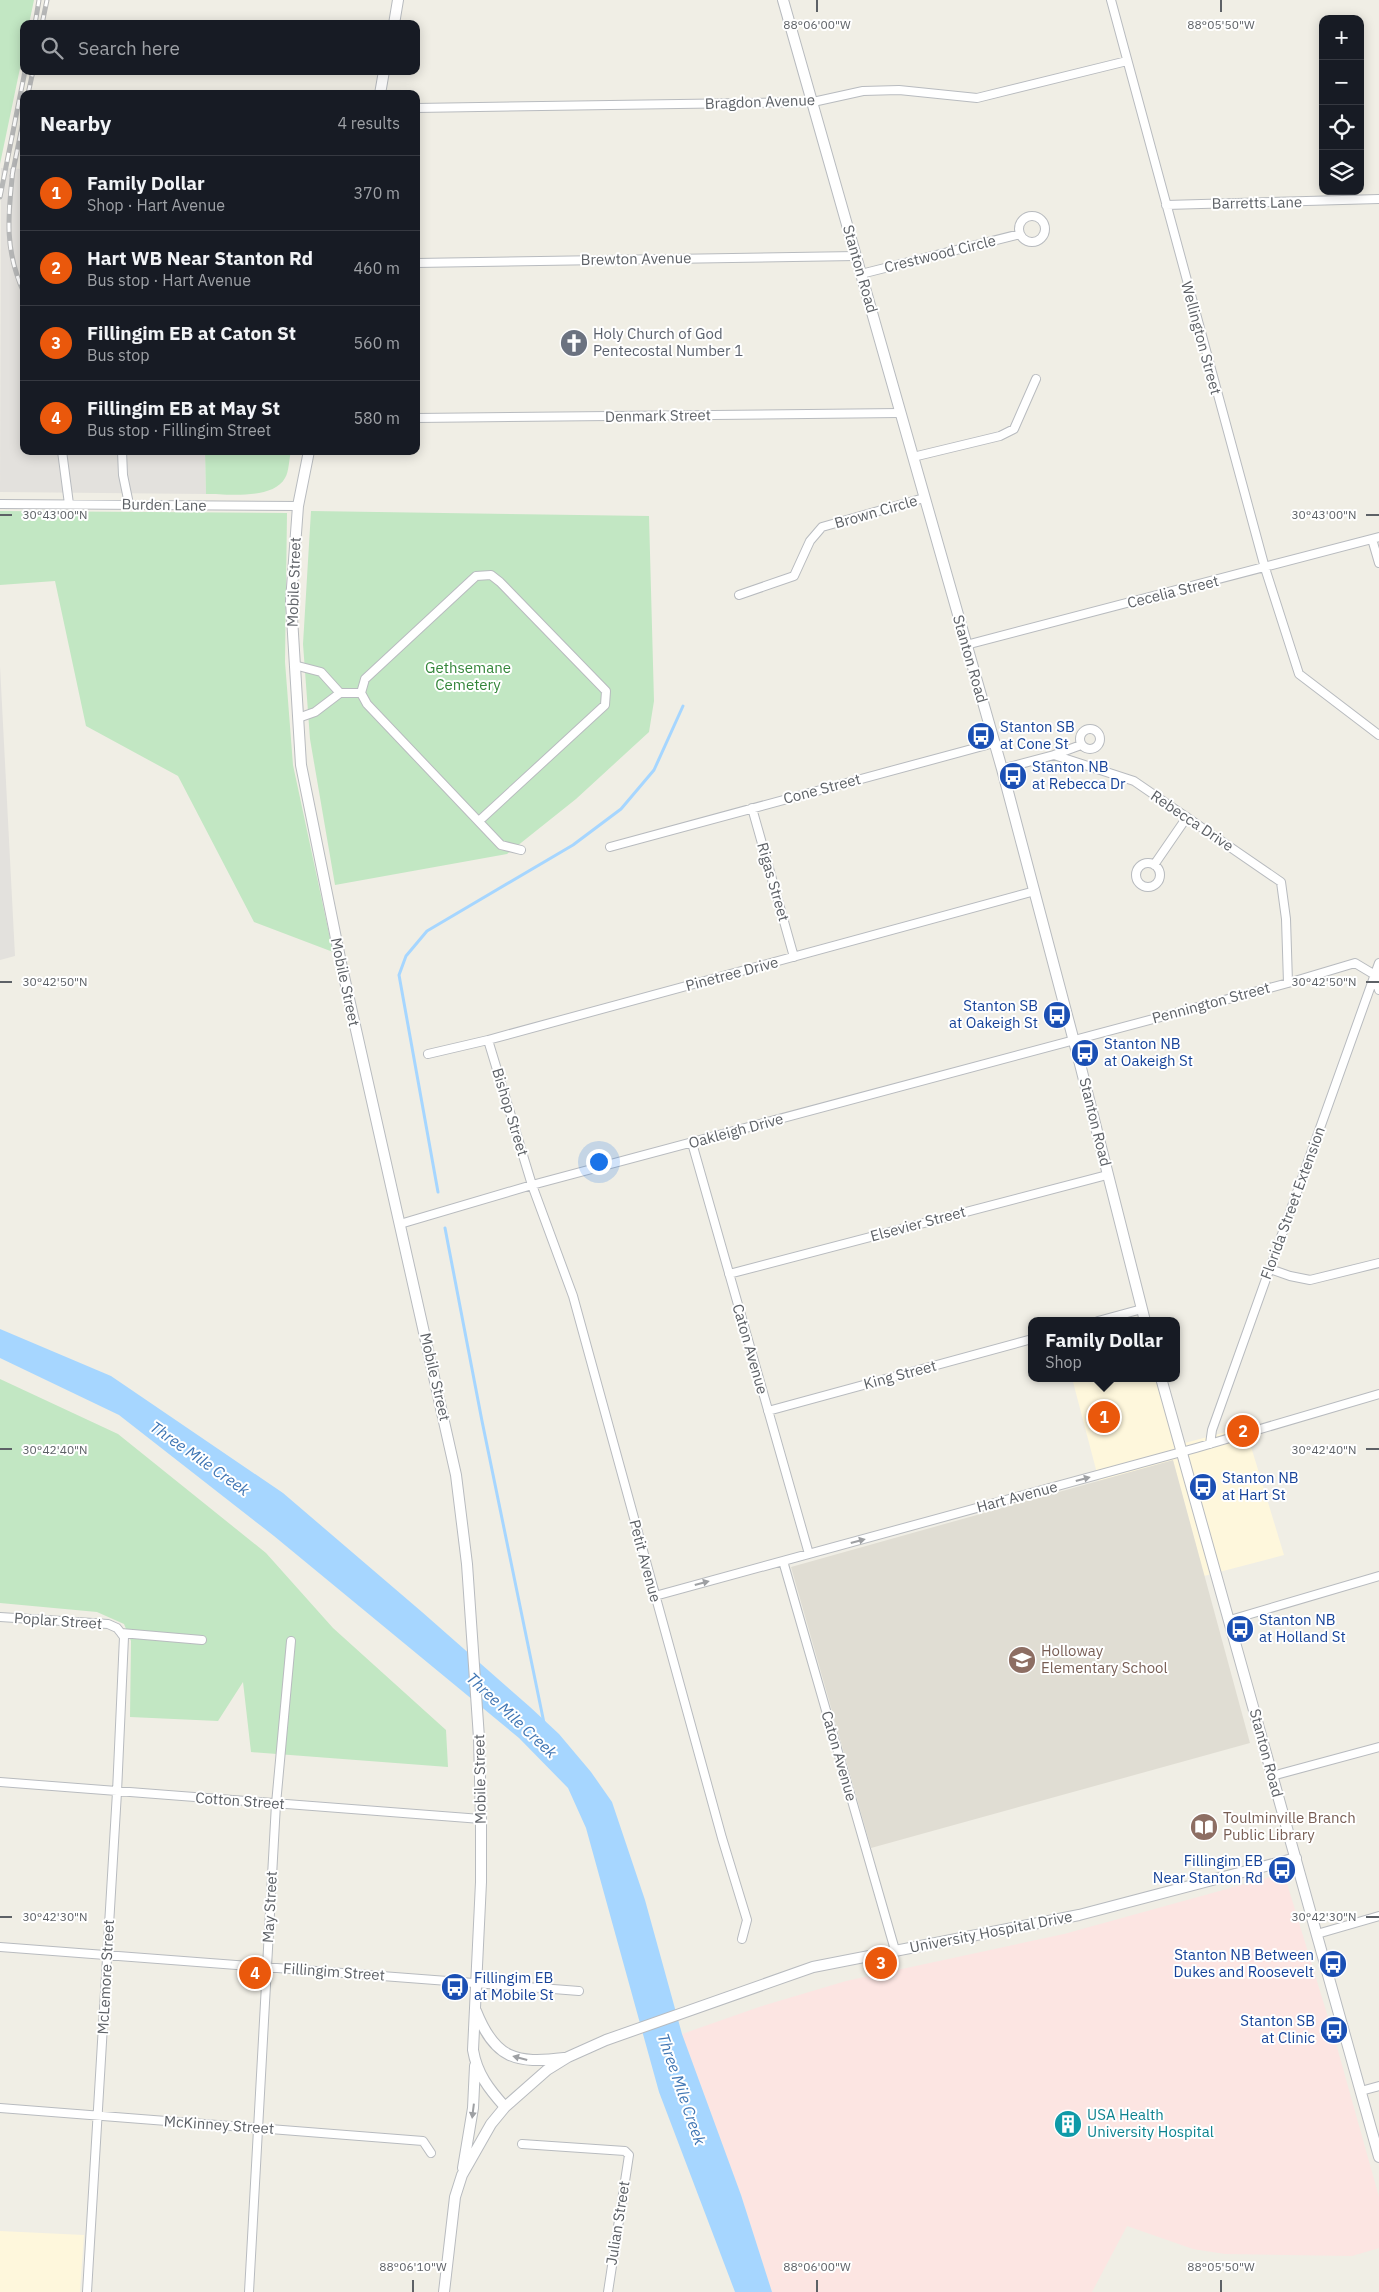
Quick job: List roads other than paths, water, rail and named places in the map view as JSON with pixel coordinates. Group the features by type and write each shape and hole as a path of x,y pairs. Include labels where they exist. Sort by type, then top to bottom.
{"street":[{"path":"395,20 398,0"},
{"name":"Wellington Street","path":"1110,0 1265,568 1299,674 1379,735"},
{"name":"Stanton Road","path":"787,1 812,102 1002,769 1074,1040 1144,1317"},
{"name":"Bragdon Avenue","path":"420,108 812,102 863,91 899,90 977,98 1127,60"},
{"path":"381,90 383,75"},
{"name":"Barretts Lane","path":"1166,205 1379,199"},
{"name":"Crestwood Circle","path":"861,274 1020,234"},
{"name":"Brewton Avenue","path":"420,263 856,256"},
{"path":"913,457 1000,436 1014,429 1036,379"},
{"name":"Denmark Street","path":"420,418 900,413"},
{"path":"63,455 69,504"},
{"path":"122,455 123,475 129,504"},
{"name":"Mobile Street","path":"308,455 298,506 291,601 302,765 339,954 456,1475 466,1555 479,1738 481,1882 472,2036 475,2062 481,2077 505,2107"},
{"name":"Brown Circle","path":"739,595 794,576 810,540 822,527 924,498"},
{"name":"Burden Lane","path":"0,504 298,506"},
{"path":"1376,538 1379,563"},
{"name":"Cecelia Street","path":"966,645 1376,538"},
{"path":"479,821 605,705 606,691 491,575 476,576 365,679 361,693 368,704 479,821 501,844 521,850"},
{"path":"294,665 321,672 340,693"},
{"path":"298,718 314,712 340,693 361,693"},
{"name":"Cone Street","path":"610,847 994,743"},
{"path":"1002,769 1054,755 1081,745"},
{"name":"Rebecca Drive","path":"1054,755 1134,781 1282,882 1286,918 1288,983"},
{"name":"Rigas Street","path":"752,808 794,957"},
{"path":"1154,864 1187,817"},
{"name":"Pinetree Drive","path":"428,1054 488,1040 1035,891"},
{"name":"Pennington Street","path":"1074,1040 1356,963 1375,975"},
{"name":"Florida Street Extension","path":"1210,1444 1212,1430 1379,963"},
{"path":"1375,975 1379,990"},
{"name":"Bishop Street","path":"488,1040 532,1184"},
{"name":"Oakleigh Drive","path":"400,1224 532,1184 1074,1040"},
{"name":"Caton Avenue","path":"692,1143 809,1554"},
{"name":"Elsevier Street","path":"729,1274 1107,1175"},
{"name":"Petit Avenue","path":"532,1184 573,1296 655,1596 747,1920 742,1939"},
{"path":"1270,1269 1310,1280 1379,1263"},
{"path":"1113,1317 1142,1309"},
{"name":"King Street","path":"768,1411 1028,1340"},
{"name":"Stanton Road","path":"1162,1382 1379,2157"},
{"name":"Hart Avenue","path":"655,1596 1182,1452 1379,1394"},
{"name":"Caton Avenue","path":"783,1561 895,1950"},
{"path":"1230,1620 1379,1576"},
{"name":"Poplar Street","path":"0,1616 108,1624 117,1628 121,1633 202,1640"},
{"name":"McLemore Street","path":"87,2292 118,1792 124,1637 121,1633"},
{"name":"May Street","path":"249,2292 276,1804 291,1641"},
{"path":"1272,1776 1379,1747"},
{"name":"Cotton Street","path":"0,1782 481,1820"},
{"name":"University Hospital Drive","path":"505,2107 547,2070 568,2057 606,2040 813,1967 1080,1915 1296,1858"},
{"path":"1317,1934 1379,1916"},
{"name":"Fillingim Street","path":"0,1947 578,1991"},
{"path":"474,2007 482,2027 494,2044 507,2054 518,2059 536,2061 568,2057"},
{"path":"444,2292 455,2197 462,2175 473,2108 475,2062"},
{"path":"1361,2091 1379,2086"},
{"path":"462,2175 491,2124 505,2107"},
{"name":"McKinney Street","path":"0,2108 423,2141 431,2153"},
{"name":"Julian Street","path":"522,2144 625,2151 629,2155 608,2292"}],"water":[{"name":"Three Mile Creek","path":"0,1329 111,1376 283,1493 530,1707 559,1734 591,1772 612,1802 645,1900 682,2034 741,2195 772,2292 735,2292 659,2092 586,1828 568,1788 519,1738 274,1536 119,1415 0,1358"}],"waterway":[{"path":"438,1192 399,975 406,956 427,931 573,845 621,809 654,770 683,706"},
{"name":"Three Mile Creek","path":"445,1228 482,1421 544,1723"}],"railway":[{"path":"36,20 39,0"},
{"path":"43,20 47,0"},
{"path":"21,90 24,75"},
{"path":"29,90 32,75"},
{"path":"0,197 20,96"},
{"path":"12,176 20,137"},
{"path":"13,169 9,232 13,262 20,282"}],"place":[{"name":"Holy Church of God Pentecostal Number 1","path":"574,343"},
{"name":"Stanton SB at Cone St","path":"981,736"},
{"name":"Stanton NB at Rebecca Dr","path":"1013,776"},
{"name":"Stanton SB at Oakeigh St","path":"1057,1015"},
{"name":"Stanton NB at Oakeigh St","path":"1085,1053"},
{"name":"Family Dollar","path":"1104,1417"},
{"name":"Hart WB Near Stanton Rd","path":"1243,1431"},
{"name":"Stanton NB at Hart St","path":"1203,1487"},
{"name":"Stanton NB at Holland St","path":"1240,1629"},
{"name":"Holloway Elementary School","path":"1022,1660"},
{"name":"Toulminville Branch Public Library","path":"1204,1827"},
{"name":"Fillingim EB Near Stanton Rd","path":"1282,1870"},
{"name":"Fillingim EB at Caton St","path":"881,1963"},
{"name":"Stanton NB Between Dukes and Roosevelt","path":"1333,1964"},
{"name":"Fillingim EB at May St","path":"255,1973"},
{"name":"Fillingim EB at Mobile St","path":"455,1987"},
{"name":"Stanton SB at Clinic","path":"1334,2030"},
{"name":"USA Health University Hospital","path":"1068,2124"}],"park label":[{"name":"Gethsemane Cemetery","path":"468,676"}]}
